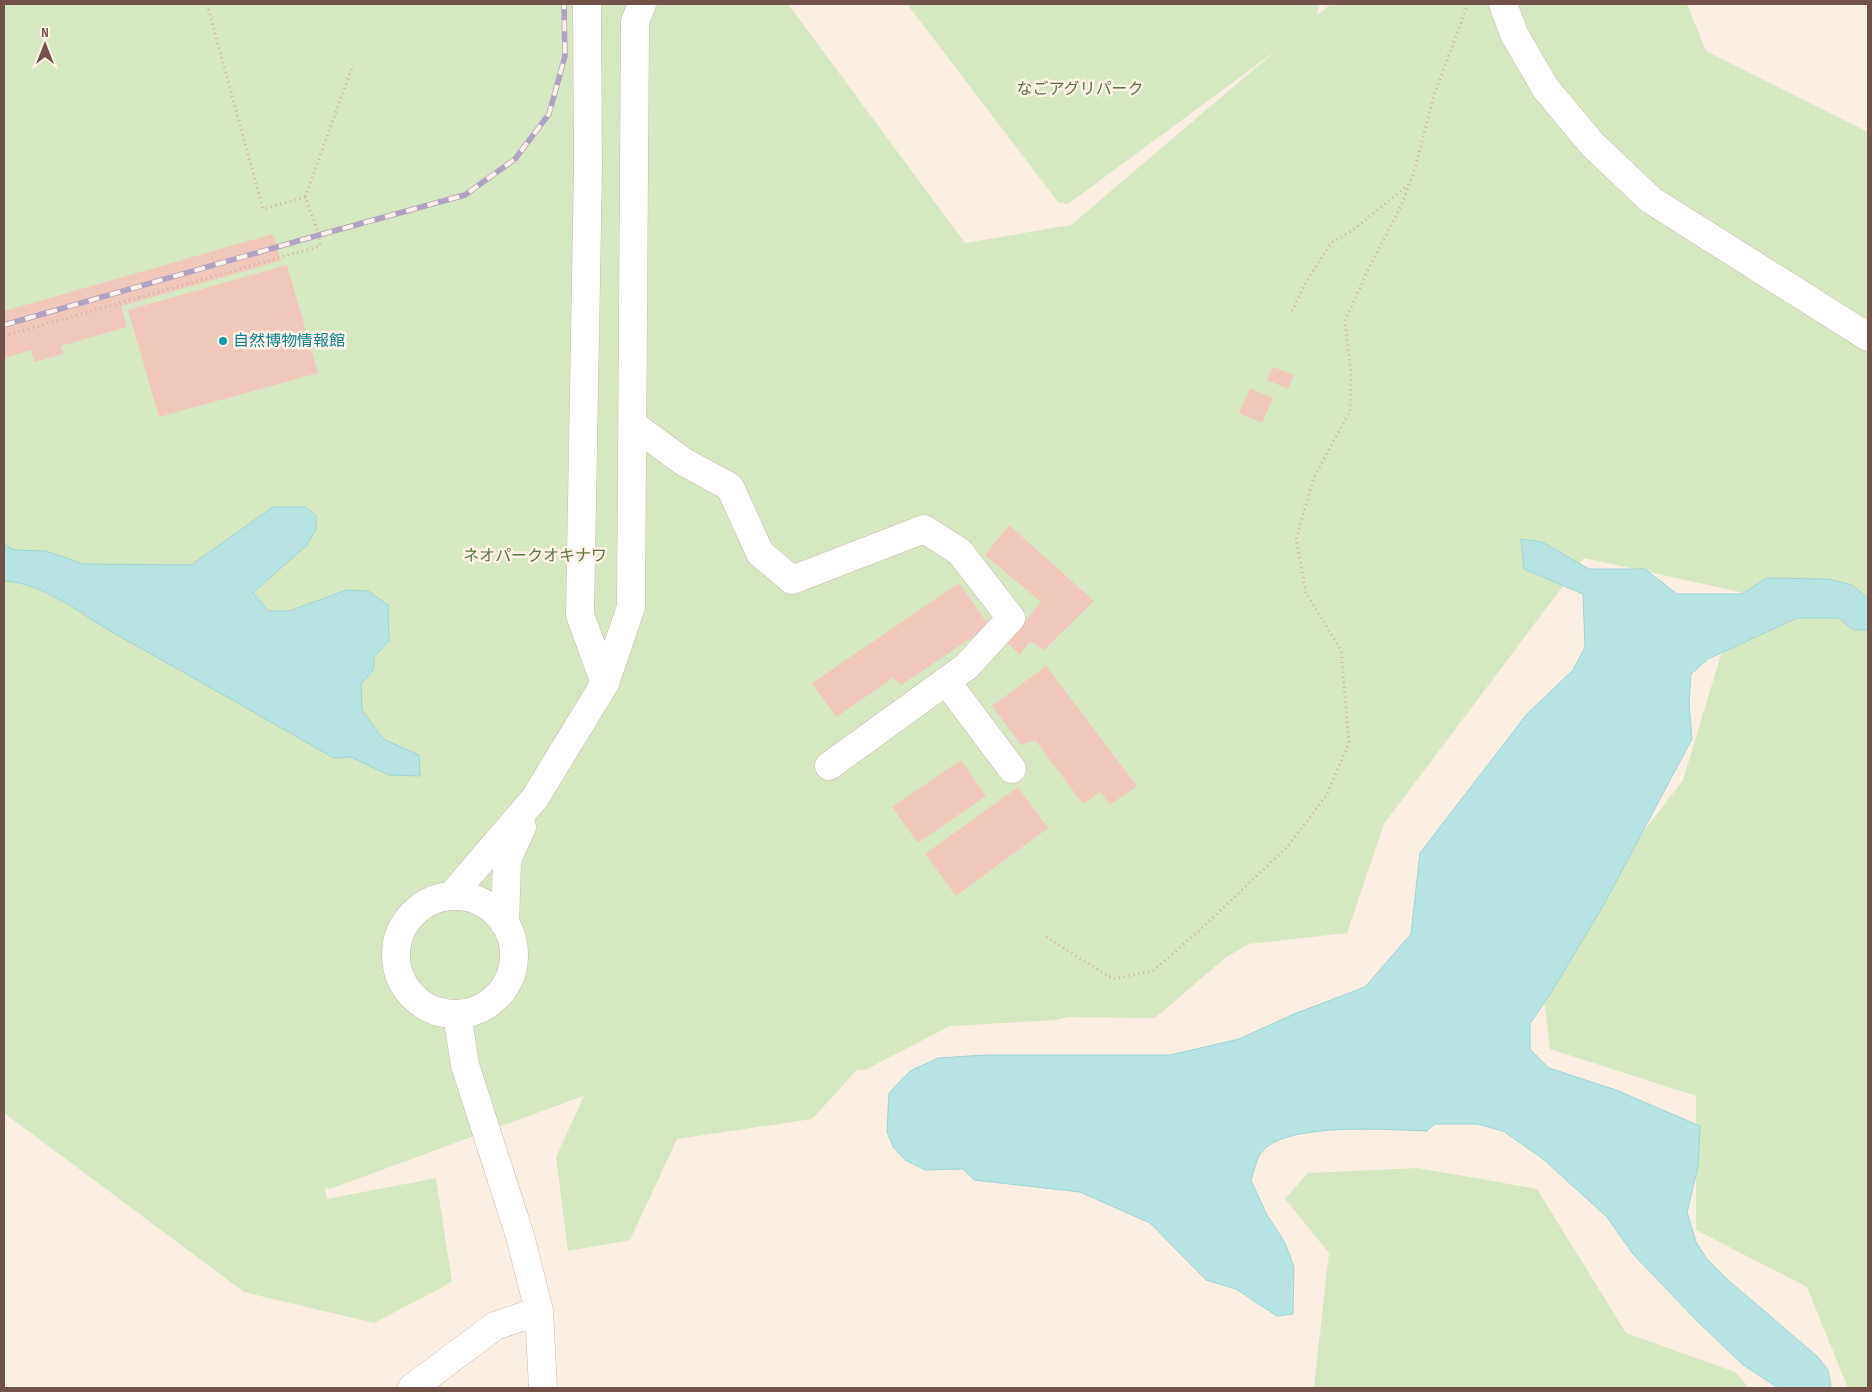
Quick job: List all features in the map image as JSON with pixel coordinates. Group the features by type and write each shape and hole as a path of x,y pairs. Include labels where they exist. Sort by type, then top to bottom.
{"street":[{"path":"587,4 588,166 580,615 605,683"},
{"path":"505,925 507,860 535,798 605,683 631,607 635,22 642,4"},
{"path":"1503,4 1514,34 1546,88 1593,145 1651,200 1868,337"},
{"path":"632,424 684,462 730,487 760,553 792,580 924,529 960,552 1011,618 966,666 829,766"},
{"path":"946,681 1012,769"},
{"path":"451,896 535,798"},
{"path":"451,896 469,898 487,905 501,918 510,934 514,952 512,970 505,988 484,1006 476,1010 457,1014 437,1012 419,1002 405,987 397,968 396,948 402,929 414,912 431,902 451,896"},
{"path":"457,1014 464,1065 520,1236 539,1311 543,1388"},
{"path":"412,1388 494,1326 539,1311"}],"path":[{"path":"207,4 263,209 305,198"},
{"path":"1046,937 1113,979 1153,971 1202,928 1287,847 1326,796 1349,743 1341,650 1306,593 1296,539 1314,477 1350,411 1351,372 1344,322 1401,206 1415,169 1433,98 1468,4"},
{"path":"4,336 320,246 319,235 305,198 353,65"},
{"path":"1292,311 1306,282 1332,243 1353,230 1409,185"}],"green space":[{"name":"ネオパークオキナワ","path":"4,4 788,4 965,243 1071,225 1278,49 1068,204 1058,202 907,4 1319,4 1317,15 1331,4 1687,4 1706,51 1868,132 1868,1388 1848,1388 1807,1287 1696,1230 1696,1096 1550,1049 1540,966 1683,780 1740,592 1584,558 1384,824 1347,933 1249,944 1225,958 1155,1018 1068,1017 1056,1020 950,1026 865,1070 857,1070 812,1119 677,1139 630,1240 568,1251 556,1157 584,1096 580,1097 330,1189 325,1187 327,1199 436,1178 452,1282 374,1323 244,1292 4,1113"},
{"path":"1418,1168 1537,1189 1626,1333 1735,1372 1749,1388 1314,1388 1329,1253 1285,1199 1308,1173"}],"water":[{"path":"273,507 306,507 316,516 316,529 307,545 253,593 269,611 289,611 347,590 368,591 388,605 389,641 374,657 374,669 361,684 362,710 383,739 419,755 420,776 389,775 351,757 334,758 49,594 34,587 4,581 4,544 14,550 46,551 83,564 191,565"},
{"path":"1521,539 1542,542 1589,569 1645,569 1677,594 1742,594 1766,578 1828,579 1852,585 1868,599 1868,630 1853,630 1839,618 1797,618 1708,659 1691,674 1689,703 1692,739 1603,906 1530,1024 1530,1049 1549,1068 1616,1090 1700,1126 1698,1167 1687,1212 1696,1242 1707,1259 1727,1279 1818,1357 1828,1370 1831,1385 1829,1388 1778,1388 1742,1364 1697,1321 1633,1254 1607,1217 1543,1159 1503,1131 1477,1124 1435,1124 1427,1131 1364,1129 1313,1132 1290,1136 1272,1143 1260,1154 1251,1180 1266,1213 1285,1243 1294,1267 1293,1314 1277,1316 1236,1289 1206,1280 1150,1223 1080,1192 974,1180 963,1169 925,1170 905,1160 893,1147 887,1132 889,1093 910,1071 938,1058 986,1055 1170,1055 1239,1039 1294,1014 1365,987 1411,934 1420,853 1527,714 1573,670 1585,647 1583,594 1524,569"}],"building":[{"path":"273,234 281,261 121,306 127,327 61,346 63,354 35,362 31,350 4,358 4,311"},
{"name":"自然博物情報館","path":"287,265 318,373 159,417 128,310"},
{"path":"1273,367 1294,375 1288,389 1267,380"},
{"path":"1250,388 1273,398 1262,423 1239,413"},
{"path":"1009,525 1094,601 1044,650 1030,641 1020,655 1007,643 1041,602 985,555"},
{"path":"959,583 989,626 901,685 893,678 836,717 812,683"},
{"path":"1046,666 1137,786 1110,805 1100,792 1083,804 1035,740 1021,745 992,706"},
{"path":"961,760 986,796 918,843 892,807"},
{"path":"1018,787 1048,828 956,896 925,854"}],"railway":[{"path":"4,325 465,195 515,159 549,114 565,56 564,4"}],"place":[{"name":"自然博物情報館","path":"223,341"}],"park label":[{"name":"なごアグリパーク","path":"1080,89"}]}
